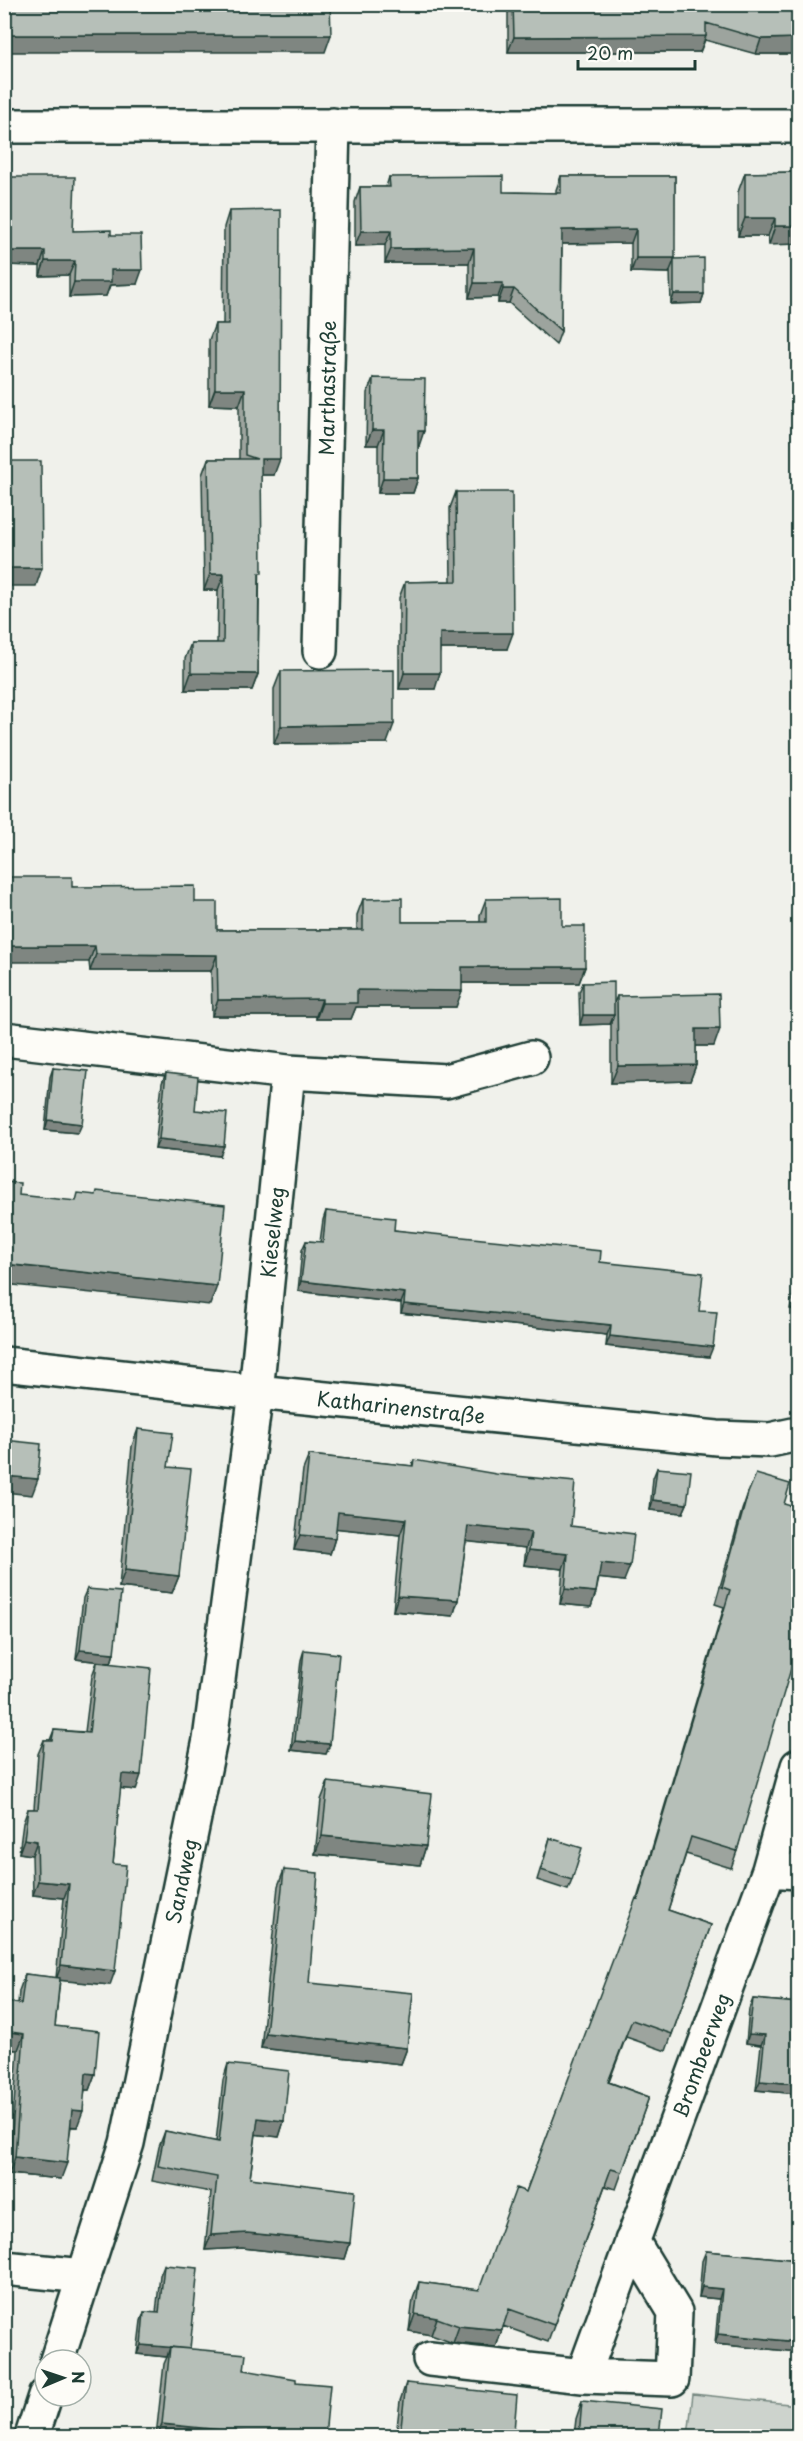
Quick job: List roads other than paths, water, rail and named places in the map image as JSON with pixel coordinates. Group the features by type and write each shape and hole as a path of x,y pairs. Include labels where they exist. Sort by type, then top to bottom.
{"street":[{"name":"Marthastraße","path":"320,651 333,125"},
{"path":"4,126 798,126"},
{"path":"4,1039 288,1072 446,1081 531,1058"},
{"name":"Kieselweg","path":"256,1392 288,1072"},
{"name":"Katharinenstraße","path":"4,1364 256,1392 717,1438 770,1440 798,1434"},
{"name":"Sandweg","path":"61,2348 127,2142 210,1740 256,1392"},
{"name":"Brombeerweg","path":"583,2376 632,2241 784,1871 798,1766"},
{"path":"430,2360 583,2376 672,2379 675,2312 632,2241"},
{"path":"4,2268 84,2276"},
{"path":"32,2436 41,2408"}]}
